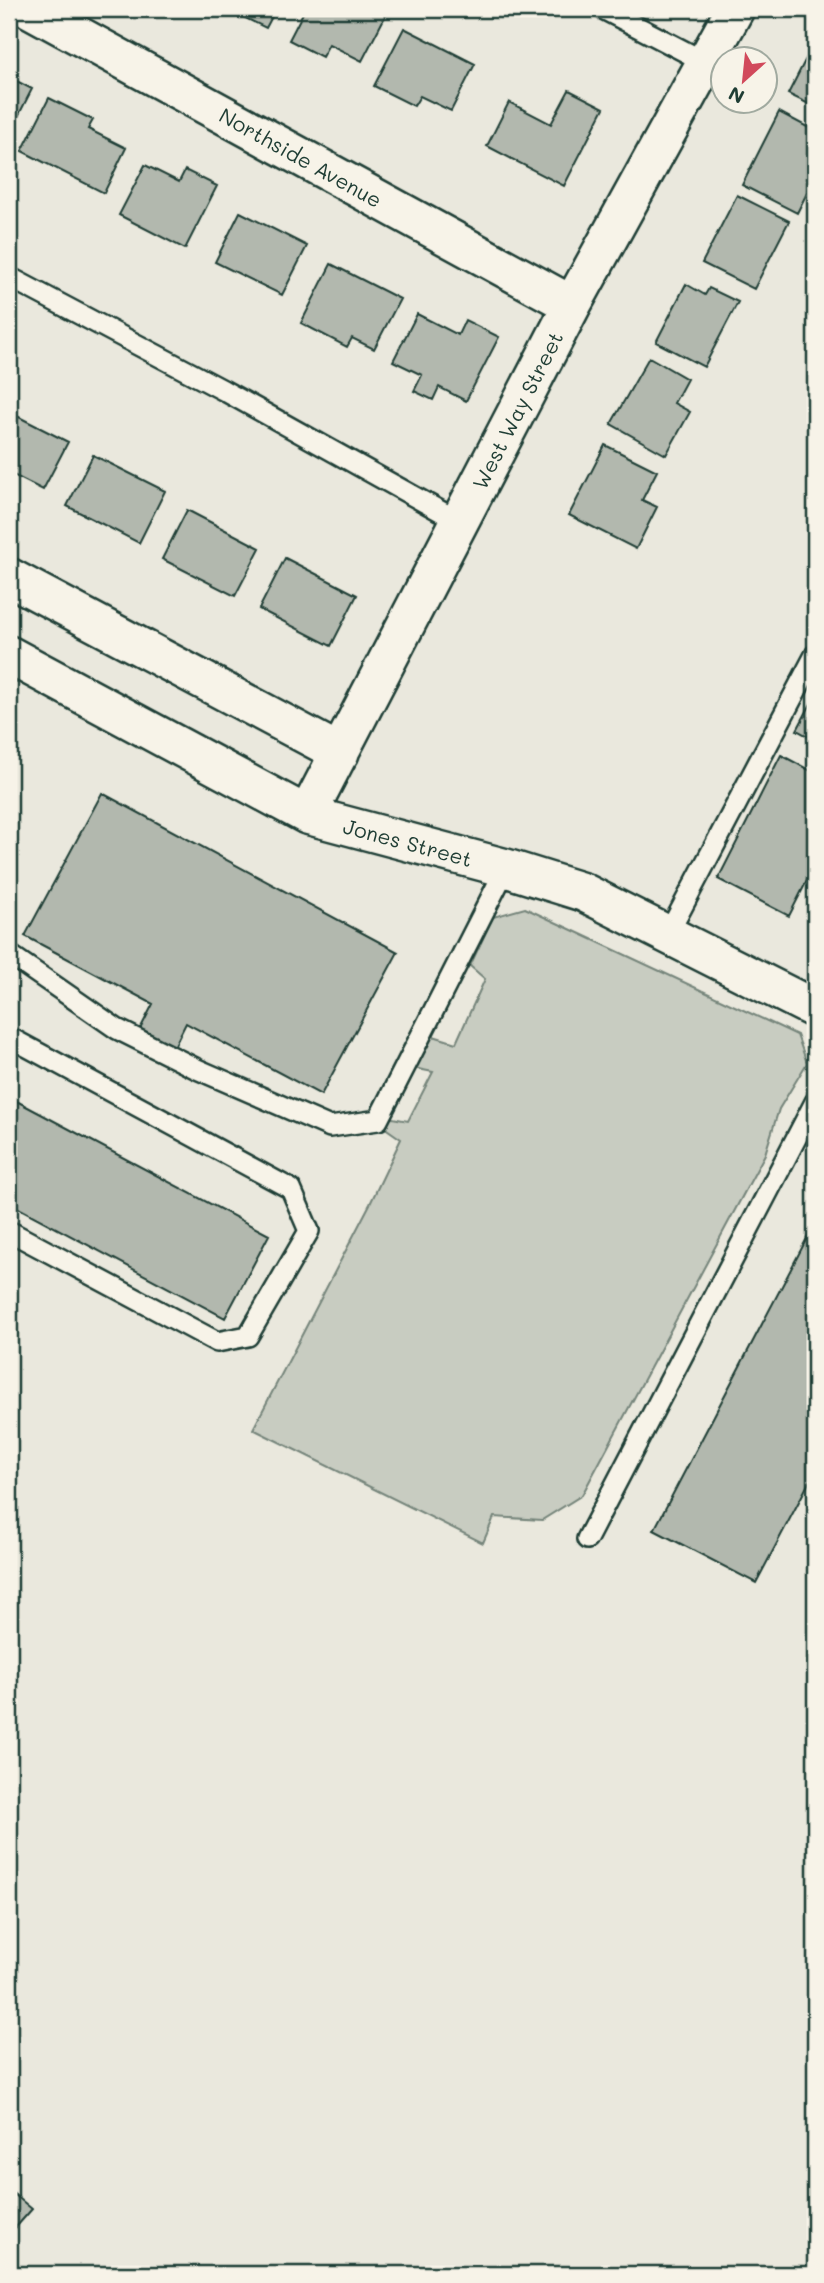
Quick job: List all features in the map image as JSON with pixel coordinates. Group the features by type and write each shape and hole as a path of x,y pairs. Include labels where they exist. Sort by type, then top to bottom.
{"street":[{"name":"Northside Avenue","path":"30,9 572,305"},
{"name":"West Way Street","path":"307,815 572,305 735,9"},
{"path":"9,576 340,753"},
{"name":"Jones Street","path":"9,655 307,815 506,868 583,892 813,1001"}],"lane":[{"path":"603,9 705,62"},
{"path":"9,277 223,390 460,522"},
{"path":"668,934 815,654"},
{"path":"9,954 117,1029 197,1069 330,1127 378,1120 506,868"},
{"path":"9,1037 291,1189 309,1231 248,1336 217,1342 9,1231"},
{"path":"587,1539 815,1102"}],"shaded area":[{"path":"525,908 797,1035 807,1063 779,1109 765,1154 582,1495 542,1520 494,1517 483,1543 253,1429 401,1139 384,1127 387,1117 408,1121 433,1072 413,1068 430,1035 456,1043 485,979 470,966 493,917"}],"building":[{"path":"227,9 276,9 266,28"},
{"path":"305,9 389,9 362,61 329,44 322,57 289,40"},
{"path":"404,28 475,64 451,111 420,96 414,106 374,86"},
{"path":"815,41 815,107 788,94"},
{"path":"9,77 32,89 9,134"},
{"path":"569,90 604,108 564,186 487,146 509,102 551,124"},
{"path":"49,98 93,120 88,129 126,148 104,193 22,151"},
{"path":"779,112 815,131 815,177 797,213 742,185"},
{"path":"145,165 179,182 185,170 217,186 185,249 119,215"},
{"path":"737,195 789,221 754,289 702,263"},
{"path":"240,212 307,246 282,295 215,262"},
{"path":"331,264 400,299 374,349 352,338 347,347 301,323"},
{"path":"686,284 705,295 709,288 738,302 704,367 656,342"},
{"path":"417,314 458,335 465,320 499,337 466,401 439,387 433,400 414,391 422,375 393,361"},
{"path":"649,357 687,379 674,403 690,412 666,455 611,424"},
{"path":"9,412 68,442 43,490 9,473"},
{"path":"605,445 657,471 642,500 657,507 636,549 569,515"},
{"path":"93,455 165,491 139,543 67,506"},
{"path":"187,510 260,548 235,596 162,559"},
{"path":"285,558 357,595 331,646 259,609"},
{"path":"815,696 815,740 797,730"},
{"path":"781,755 815,773 815,865 789,916 718,879"},
{"path":"102,793 398,952 321,1095 186,1023 171,1053 137,1035 153,1004 25,936"},
{"path":"9,1097 269,1235 225,1318 9,1203"},
{"path":"815,1223 815,1471 756,1583 654,1530"},
{"path":"9,2190 32,2209 9,2235"}]}
